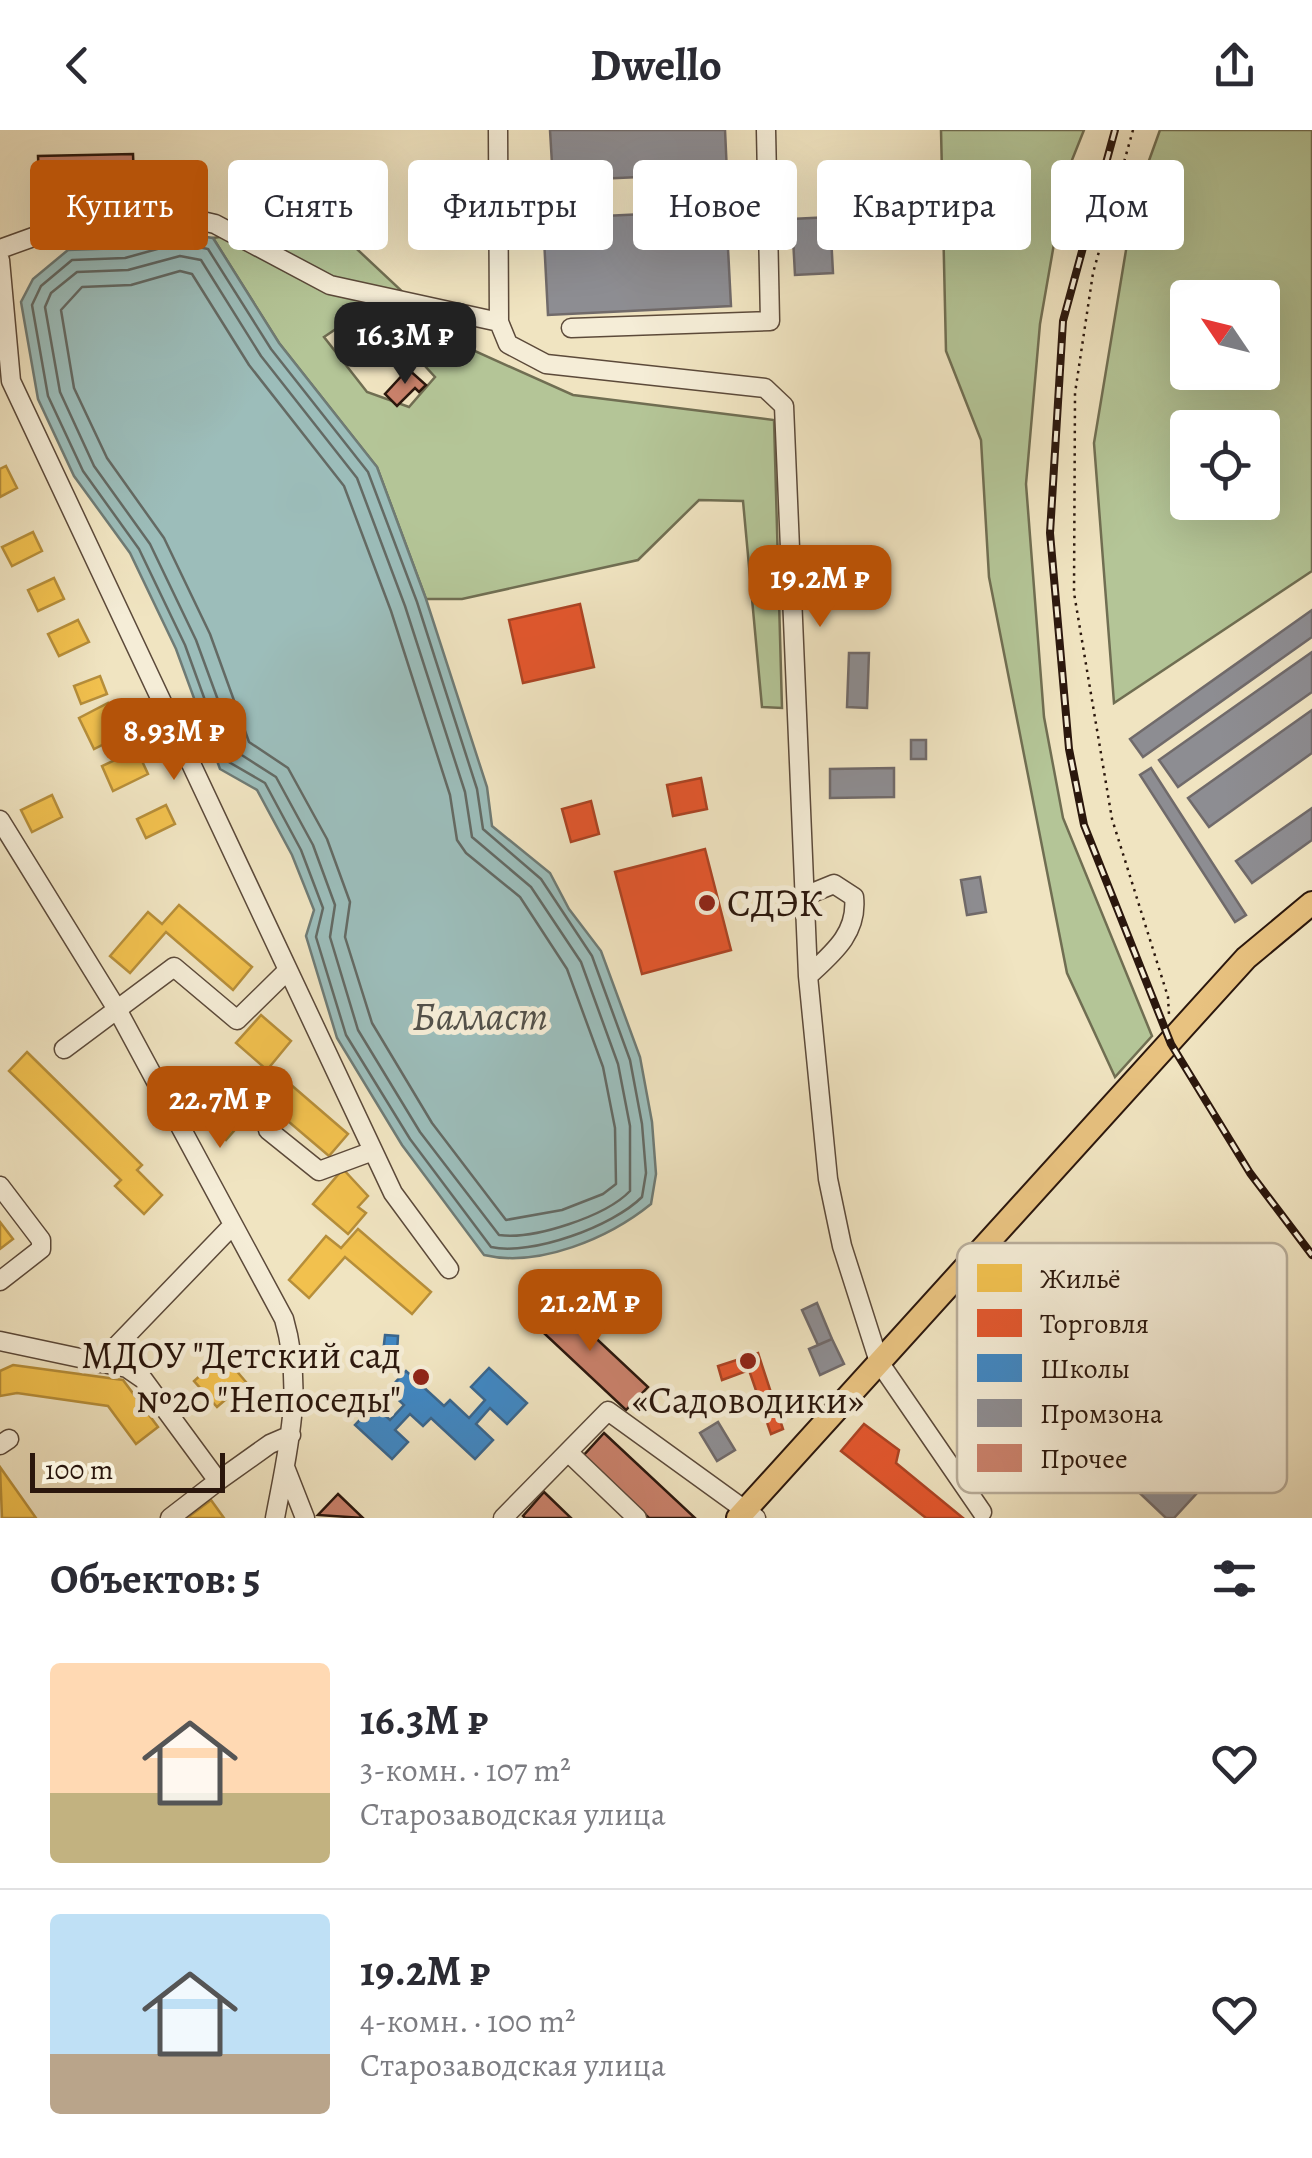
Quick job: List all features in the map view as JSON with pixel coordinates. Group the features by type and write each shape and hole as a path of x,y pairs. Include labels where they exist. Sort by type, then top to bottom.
{"main road":[{"path":"989,1243 1246,958 1312,904"},
{"path":"747,1515 957,1278"}],"street":[{"path":"498,130 499,322 508,344 546,364 765,388 782,401 787,420 808,895 808,976 828,1179 842,1246 880,1362 957,1475"},
{"path":"571,328 770,322 766,130"},
{"path":"0,250 75,222 185,218 215,224 330,285 499,322"},
{"path":"0,260 4,364 11,381 393,1193 449,1268"},
{"path":"0,820 118,1011 284,1319 293,1351 296,1405 275,1518"},
{"path":"808,895 834,884 854,897 856,914 850,934 808,976"},
{"path":"64,1049 174,967 237,1020 288,970"},
{"path":"268,1130 319,1171 373,1151"},
{"path":"0,1186 41,1240 37,1254 0,1281"},
{"path":"100,1363 233,1226"},
{"path":"0,1341 127,1368 144,1378 218,1482"},
{"path":"507,1517 608,1411 747,1515"},
{"path":"170,1518 270,1444 291,1435"},
{"path":"568,1452 637,1518"},
{"path":"285,1467 305,1518"},
{"path":"969,1493 982,1512"}],"path":[{"path":"1133,130 1093,273 1075,393 1074,592 1112,819 1168,997 1174,1040"}],"green space":[{"path":"941,130 1084,130 1072,160 1051,160 1053,250 1040,324 1026,484 1044,717 1063,818 1152,1036 1115,1077 1067,973 989,577 981,440 946,351 944,250 1031,250 1031,160 942,160"},
{"path":"1160,130 1312,130 1312,571 1114,703 1094,443 1126,250 1184,250 1184,160 1149,160"},
{"path":"228,236 228,250 358,250 457,343 573,395 774,420 782,708 762,707 743,501 699,500 638,560 462,599 426,599 377,467 279,343 213,238","holes":["370,306 435,377 409,407 367,392 324,337"]}],"water":[{"name":"Балласт","path":"208,237 213,238 279,343 377,467 426,599 487,787 492,826 550,873 569,909 601,951 640,1057 652,1122 656,1174 651,1204 615,1228 550,1254 505,1258 484,1255 402,1145 337,1038 306,936 314,910 292,855 257,790 220,769 176,649 130,553 74,476 38,399 21,302 33,279 68,250 208,250"}],"building: Жильё":[{"path":"6,466 17,488 0,497 0,469"},
{"path":"33,532 42,551 12,566 2,547"},
{"path":"54,578 64,599 38,611 28,590"},
{"path":"78,620 89,642 59,656 48,634"},
{"path":"100,676 107,694 81,704 74,686"},
{"path":"108,703 124,734 94,749 79,718"},
{"path":"137,750 148,774 113,791 102,766"},
{"path":"52,795 62,817 32,832 21,810"},
{"path":"166,805 175,824 146,838 137,819"},
{"path":"179,905 252,967 233,990 166,932 130,973 110,956 148,912 162,924"},
{"path":"261,1015 291,1041 267,1070 236,1043"},
{"path":"27,1052 142,1165 137,1170 162,1195 144,1214 115,1186 121,1180 9,1071"},
{"path":"275,1071 348,1134 329,1156 262,1099 226,1140 206,1122 244,1078 258,1091"},
{"path":"343,1169 368,1196 358,1207 366,1213 348,1234 313,1204"},
{"path":"0,1222 13,1239 0,1249"},
{"path":"358,1229 431,1292 412,1314 345,1257 309,1298 289,1280 326,1236 341,1248"},
{"path":"223,1355 246,1382 217,1407 194,1381"},
{"path":"13,1365 123,1380 158,1427 136,1444 108,1406 17,1393 0,1396 0,1371"},
{"path":"0,1467 36,1518 2,1518"},
{"path":"211,1500 224,1518 187,1518"}],"building: Торговля":[{"path":"580,604 594,667 523,683 509,620"},
{"path":"701,778 707,809 673,816 667,785"},
{"path":"591,801 599,834 571,842 562,809"},
{"path":"705,849 731,950 642,974 615,872"},
{"path":"758,1353 783,1429 771,1434 749,1370 722,1380 718,1366"},
{"path":"864,1424 899,1450 896,1463 963,1518 926,1518 841,1451"}],"building: Школы":[{"path":"385,1335 398,1336 397,1354 383,1353"},
{"path":"489,1368 527,1403 507,1424 490,1408 476,1424 493,1440 475,1459 431,1418 423,1426 410,1414 395,1430 408,1442 392,1459 355,1425 374,1405 390,1420 404,1405 388,1390 406,1371 444,1406 450,1400 469,1418 485,1400 471,1387"}],"building: Промзона":[{"path":"550,130 725,130 726,160 633,160 633,177 613,178 613,160 552,160"},
{"path":"633,215 633,250 728,250 731,306 548,315 545,250 613,250 613,216"},
{"path":"817,218 817,250 832,250 833,273 795,275 797,219"},
{"path":"1312,610 1312,637 1143,757 1130,739"},
{"path":"1312,652 1312,692 1178,787 1159,760"},
{"path":"849,653 869,653 867,708 847,707"},
{"path":"1312,710 1312,753 1209,827 1188,798"},
{"path":"911,740 926,740 926,759 911,759"},
{"path":"894,768 894,797 830,798 830,769"},
{"path":"1151,768 1246,915 1235,922 1140,775"},
{"path":"1312,808 1312,840 1252,883 1236,861"},
{"path":"980,877 986,912 967,915 961,880"},
{"path":"817,1303 832,1339 818,1345 802,1310"},
{"path":"832,1339 844,1364 820,1375 809,1349"},
{"path":"718,1422 735,1450 717,1461 700,1433"},
{"path":"1140,1493 1197,1493 1174,1518 1166,1518"}],"building: Прочее":[{"path":"133,154 133,160 38,160 38,156"},
{"path":"408,369 426,385 419,392 415,388 397,406 385,394"},
{"path":"553,1298 648,1387 626,1410 531,1321"},
{"path":"604,1433 695,1518 649,1518 583,1456"},
{"path":"544,1492 571,1518 525,1518"},
{"path":"338,1494 363,1518 318,1515"}],"railway":[{"path":"1115,130 1063,321 1050,533 1069,749 1084,825 1171,1044 1250,1173 1312,1255"}],"place":[{"name":"СДЭК","path":"707,903"},
{"name":"«Садоводики»","path":"748,1361"},
{"name":"МДОУ \"Детский сад №20 \"Непоседы\"","path":"421,1377"}]}
